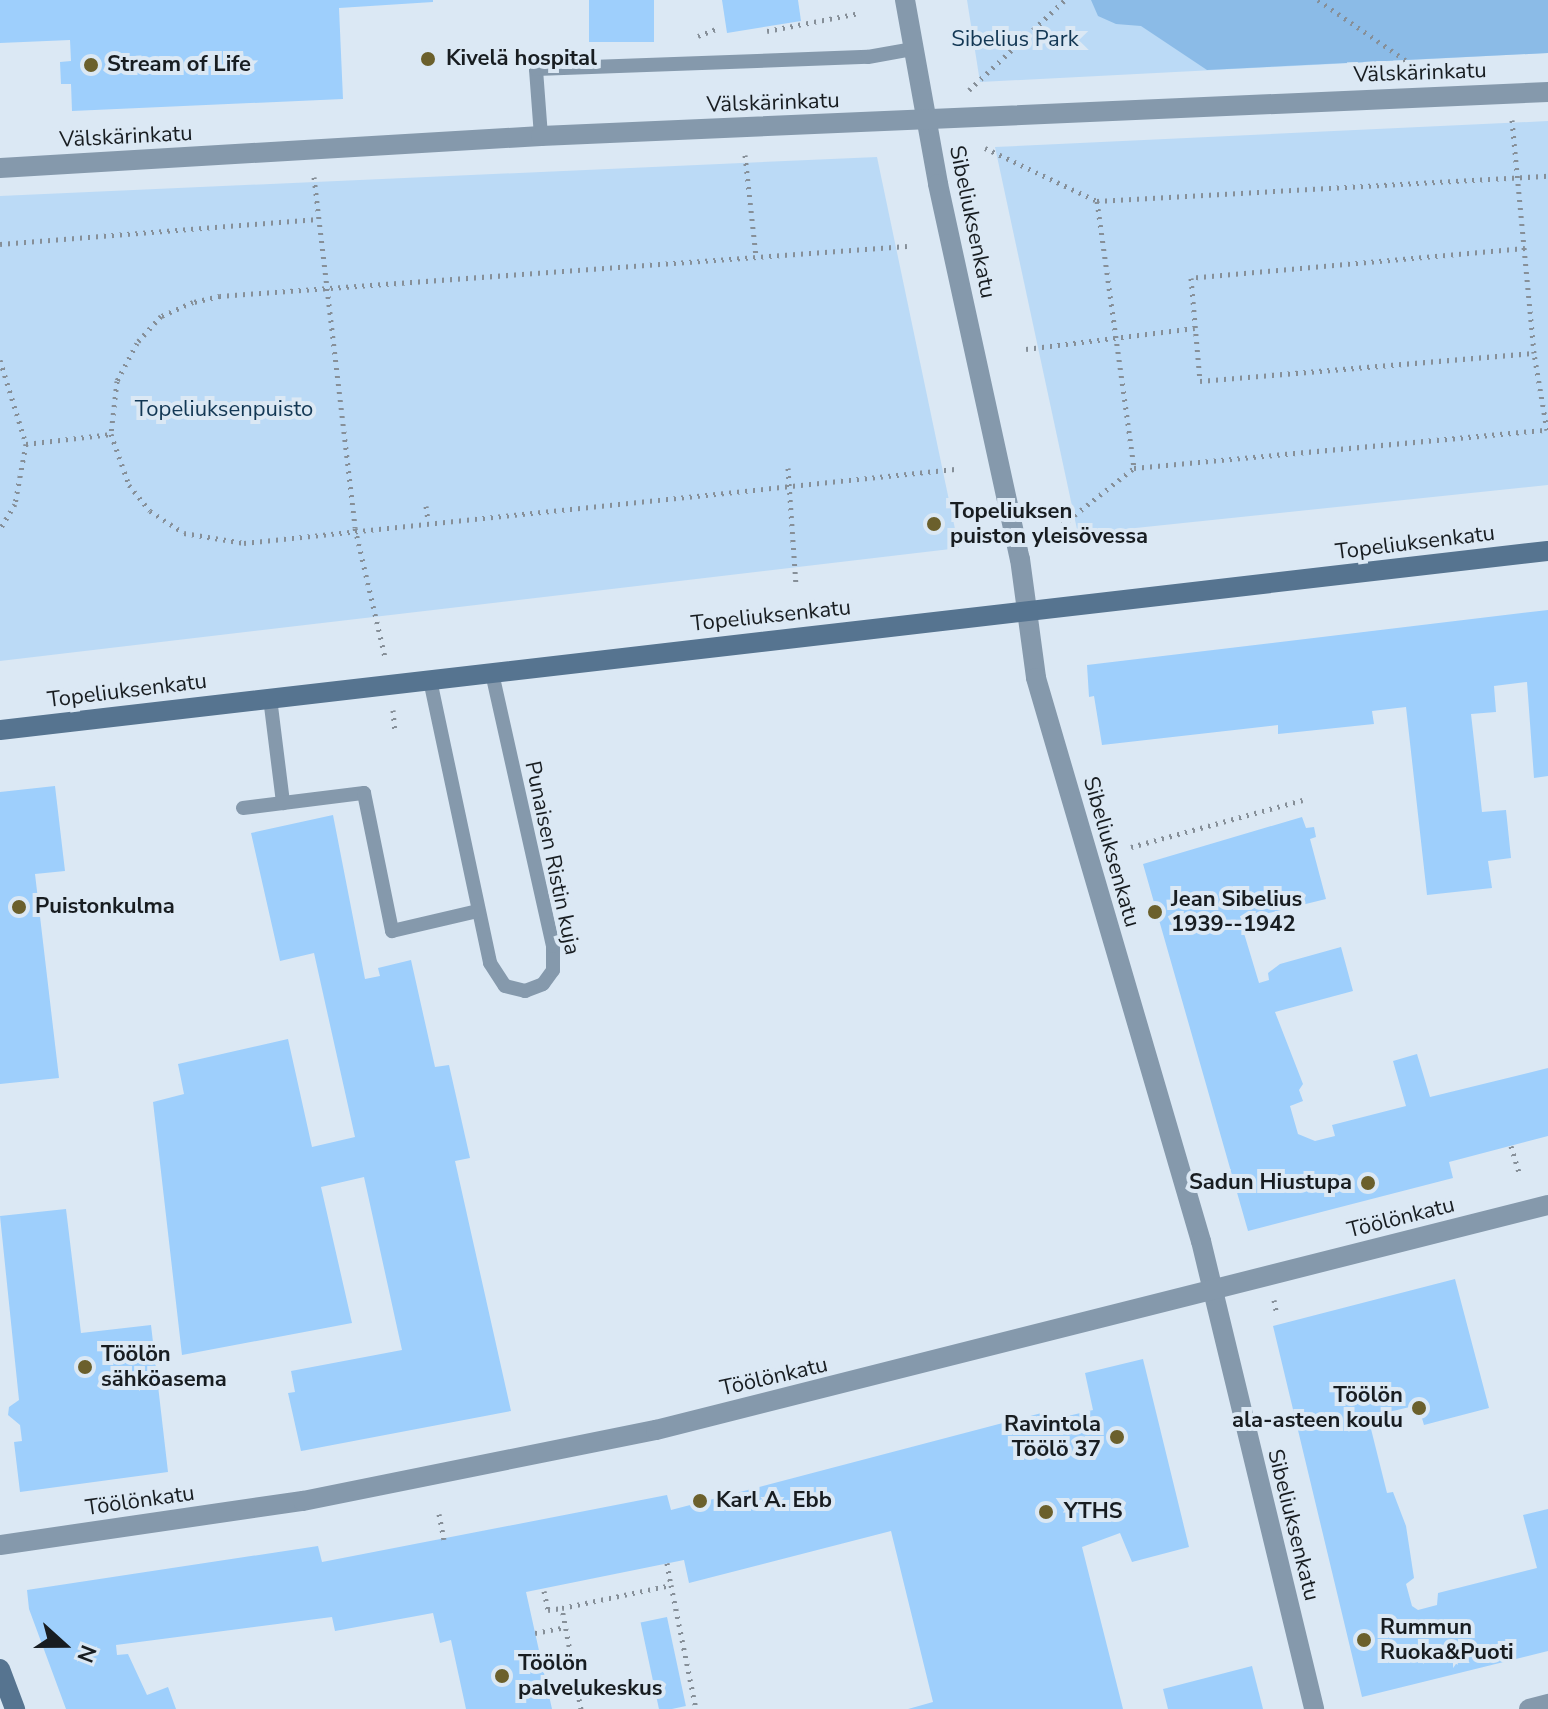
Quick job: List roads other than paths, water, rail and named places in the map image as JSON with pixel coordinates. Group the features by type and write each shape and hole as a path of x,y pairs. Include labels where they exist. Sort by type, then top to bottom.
{"main road":[{"name":"Topeliuksenkatu","path":"0,730 1548,551"},
{"path":"0,1669 15,1709"}],"street":[{"name":"Sibeliuksenkatu","path":"905,0 926,120 1027,612 1036,678 1212,1291 1314,1709"},
{"name":"Välskärinkatu","path":"0,168 541,136 1548,92"},
{"name":"Töölönkatu","path":"0,1545 303,1501 622,1437 1548,1205"},
{"path":"1529,1709 1548,1704"}],"lane":[{"path":"541,136 536,69 694,66 868,57 913,49"},
{"name":"Punaisen Ristin kuja","path":"430,680 490,963 505,986 525,991 543,984 553,970 553,946 492,672"},
{"path":"270,698 283,803"},
{"path":"243,808 364,793 392,931 478,911"}],"place":[{"name":"Kivelä hospital","path":"428,59"},
{"name":"Stream of Life","path":"91,65"},
{"name":"Topeliuksen puiston yleisövessa","path":"934,524"},
{"name":"Puistonkulma","path":"19,907"},
{"name":"Jean Sibelius 1939--1942","path":"1155,912"},
{"name":"Sadun Hiustupa","path":"1368,1183"},
{"name":"Töölön sähköasema","path":"85,1367"},
{"name":"Töölön ala-asteen koulu","path":"1419,1408"},
{"name":"Ravintola Töölö 37","path":"1117,1437"},
{"name":"Karl A. Ebb","path":"700,1501"},
{"name":"YTHS","path":"1046,1512"},
{"name":"Rummun Ruoka&Puoti","path":"1364,1640"},
{"name":"Töölön palvelukeskus","path":"502,1676"}],"park label":[{"name":"Sibelius Park","path":"1015,40"},
{"name":"Topeliuksenpuisto","path":"224,410"}]}
